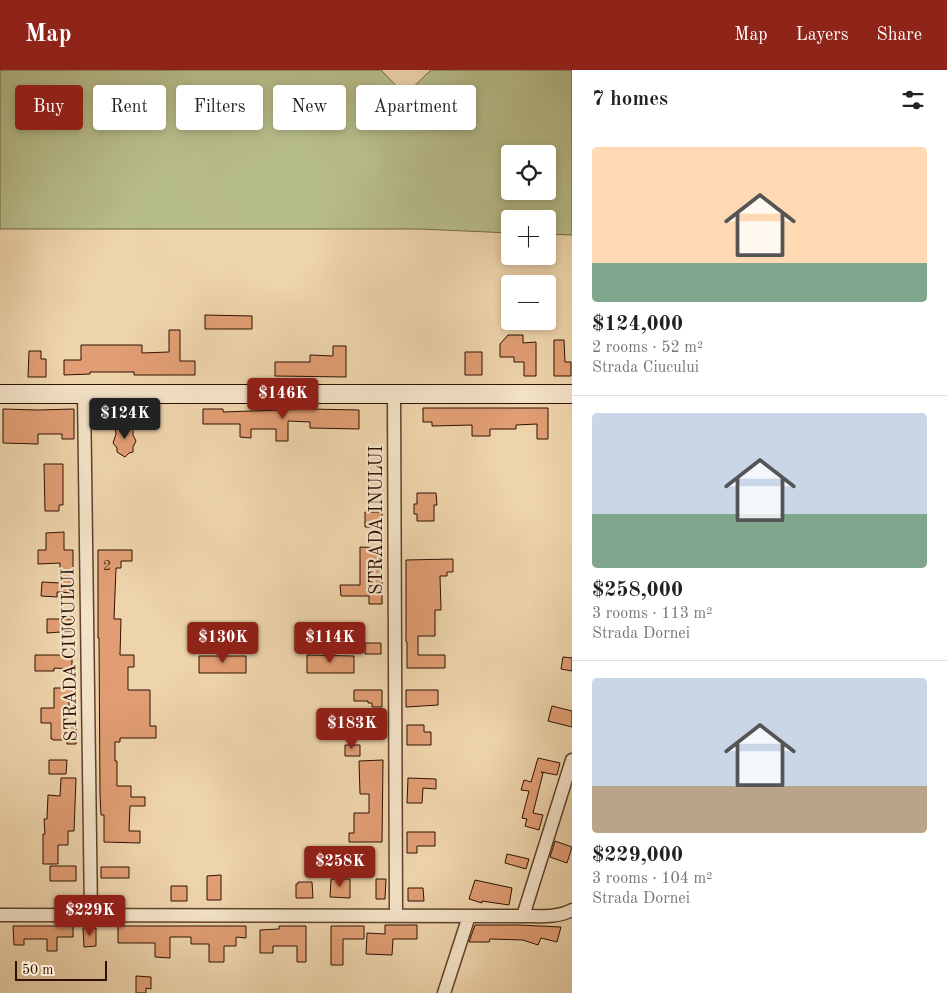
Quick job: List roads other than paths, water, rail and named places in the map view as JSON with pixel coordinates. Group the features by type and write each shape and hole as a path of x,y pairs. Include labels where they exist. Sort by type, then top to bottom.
{"main road":[{"path":"0,394 572,394"}],"street":[{"name":"STRADA CIUCULUI","path":"84,393 91,915"},
{"name":"STRADA INULUI","path":"394,394 396,916"},
{"path":"524,916 572,760"},
{"path":"0,915 555,916 572,910"},
{"path":"444,993 469,916"}]}
